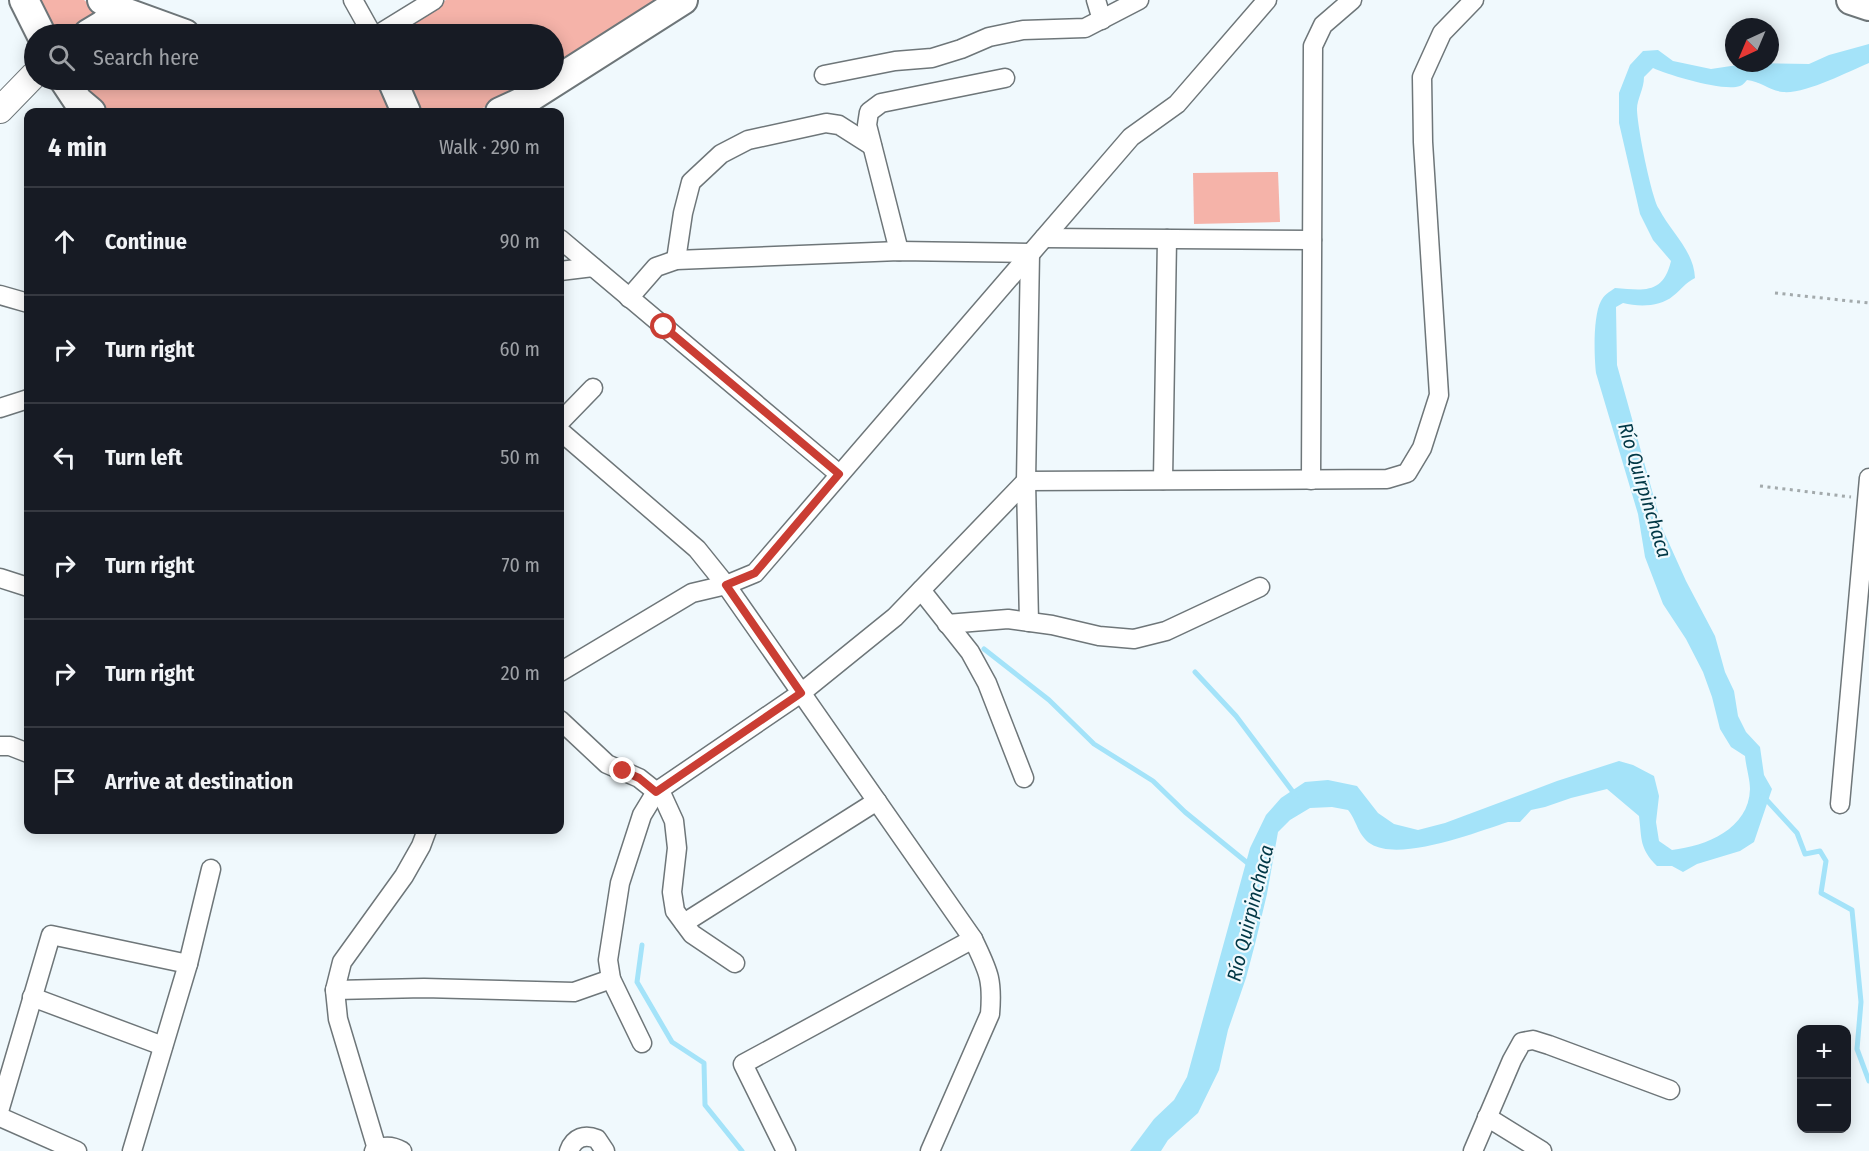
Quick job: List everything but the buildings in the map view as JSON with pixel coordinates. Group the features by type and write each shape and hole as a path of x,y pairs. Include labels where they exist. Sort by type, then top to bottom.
{"main road":[{"path":"24,0 36,24"},
{"path":"564,76 683,0"},
{"path":"1851,0 1869,6"},
{"path":"104,24 111,5 160,24"},
{"path":"0,110 24,85"},
{"path":"71,90 86,108"},
{"path":"396,90 404,108"},
{"path":"509,108 542,90"}],"street":[{"path":"353,0 366,24"},
{"path":"395,24 434,0"},
{"path":"1096,0 1102,20"},
{"path":"824,75 896,61 932,58 989,37 1023,30 1085,27 1139,0"},
{"path":"564,670 692,593 726,585 755,573 1131,137 1177,104 1267,0"},
{"path":"1311,480 1313,46 1323,25 1352,0"},
{"path":"642,1043 611,979 608,960 620,883 642,815 656,792 801,693 895,617 1026,481 1387,479 1407,473 1422,448 1438,394 1423,142 1422,77 1442,33 1474,0"},
{"path":"899,251 867,125 869,112 881,103 1005,78"},
{"path":"676,260 683,213 691,182 721,154 748,140 826,123 839,124 872,146"},
{"path":"1044,238 1312,240"},
{"path":"1163,480 1167,239"},
{"path":"564,242 839,474"},
{"path":"629,298 656,267 676,260 899,251 1030,253"},
{"path":"1029,622 1026,481 1030,253"},
{"path":"564,271 593,267"},
{"path":"0,295 24,302"},
{"path":"564,418 593,388"},
{"path":"0,408 24,400"},
{"path":"564,434 697,549 726,585 973,939 989,971 992,989 990,1014 930,1151"},
{"path":"1840,804 1869,478"},
{"path":"0,578 24,586"},
{"path":"947,624 1008,619 1099,636 1134,639 1166,631 1260,587"},
{"path":"921,590 970,652 987,683 1024,778"},
{"path":"564,724 607,765 639,778 663,797 674,821 677,848 672,892 675,911 692,934 735,963"},
{"path":"0,746 10,746 24,751"},
{"path":"684,924 877,801"},
{"path":"402,1151 393,1147 375,1150 338,1019 335,990 342,962 404,876 426,834"},
{"path":"132,1151 188,964 211,869"},
{"path":"0,1108 51,935 188,964"},
{"path":"786,1151 743,1064 973,939"},
{"path":"335,990 424,988 574,992 611,979"},
{"path":"32,997 163,1046"},
{"path":"1473,1151 1522,1042 1533,1040 1549,1044 1670,1090"},
{"path":"0,1117 77,1151"},
{"path":"1488,1117 1542,1151"},
{"path":"569,1151 574,1141 585,1136 597,1139 602,1143 605,1151"}],"path":[{"path":"1775,293 1869,303"},
{"path":"1760,486 1867,498"}],"shaded area":[{"path":"38,0 84,0 99,12 87,24 51,24"},
{"path":"446,0 667,0 564,65 564,24 407,24"},
{"path":"89,90 390,90 398,108 103,108"},
{"path":"403,90 524,90 482,108 410,108"},
{"path":"1278,172 1280,222 1194,224 1193,173"}],"water":[{"name":"Río Quirpinchaca","path":"1869,44 1869,63 1815,86 1792,92 1778,91 1747,80 1741,86 1709,85 1653,68 1644,77 1637,105 1649,176 1659,209 1691,259 1695,278 1668,300 1642,305 1623,303 1616,307 1617,365 1663,530 1686,581 1715,636 1725,672 1734,691 1738,716 1746,732 1760,747 1764,775 1772,789 1754,842 1740,851 1697,864 1683,872 1672,866 1657,866 1644,848 1639,816 1607,789 1531,810 1520,822 1508,822 1439,844 1400,850 1384,849 1367,841 1348,810 1332,807 1310,808 1290,820 1278,832 1267,894 1246,978 1228,1030 1219,1070 1198,1113 1168,1140 1161,1151 1130,1151 1154,1119 1174,1100 1187,1077 1250,848 1266,815 1281,798 1305,782 1328,780 1357,786 1378,813 1394,824 1418,830 1445,823 1557,781 1619,761 1633,765 1654,776 1659,796 1656,822 1659,841 1672,850 1698,844 1723,833 1742,815 1748,803 1750,789 1745,756 1731,747 1720,729 1703,672 1686,639 1663,604 1645,557 1638,514 1596,373 1595,326 1602,299 1615,288 1643,289 1657,285 1663,280 1671,261 1653,240 1640,214 1619,123 1619,93 1630,65 1643,51 1658,50 1673,61 1711,69 1725,67 1725,72 1779,72 1779,63 1809,64 1829,55"}],"waterway":[{"name":"Río Quirpinchaca","path":"984,649 1049,700 1094,744 1153,781 1185,812 1250,865"},
{"path":"1195,672 1236,716 1296,796"},
{"path":"1763,796 1797,833 1805,854 1820,851 1826,861 1821,893 1852,910 1861,1002 1857,1049 1869,1081"},
{"path":"642,945 637,982 672,1042 704,1063 705,1105 742,1151"}],"route":[{"path":"623,771 639,778 656,792 801,693 726,585 755,573 839,474 664,327"}]}
